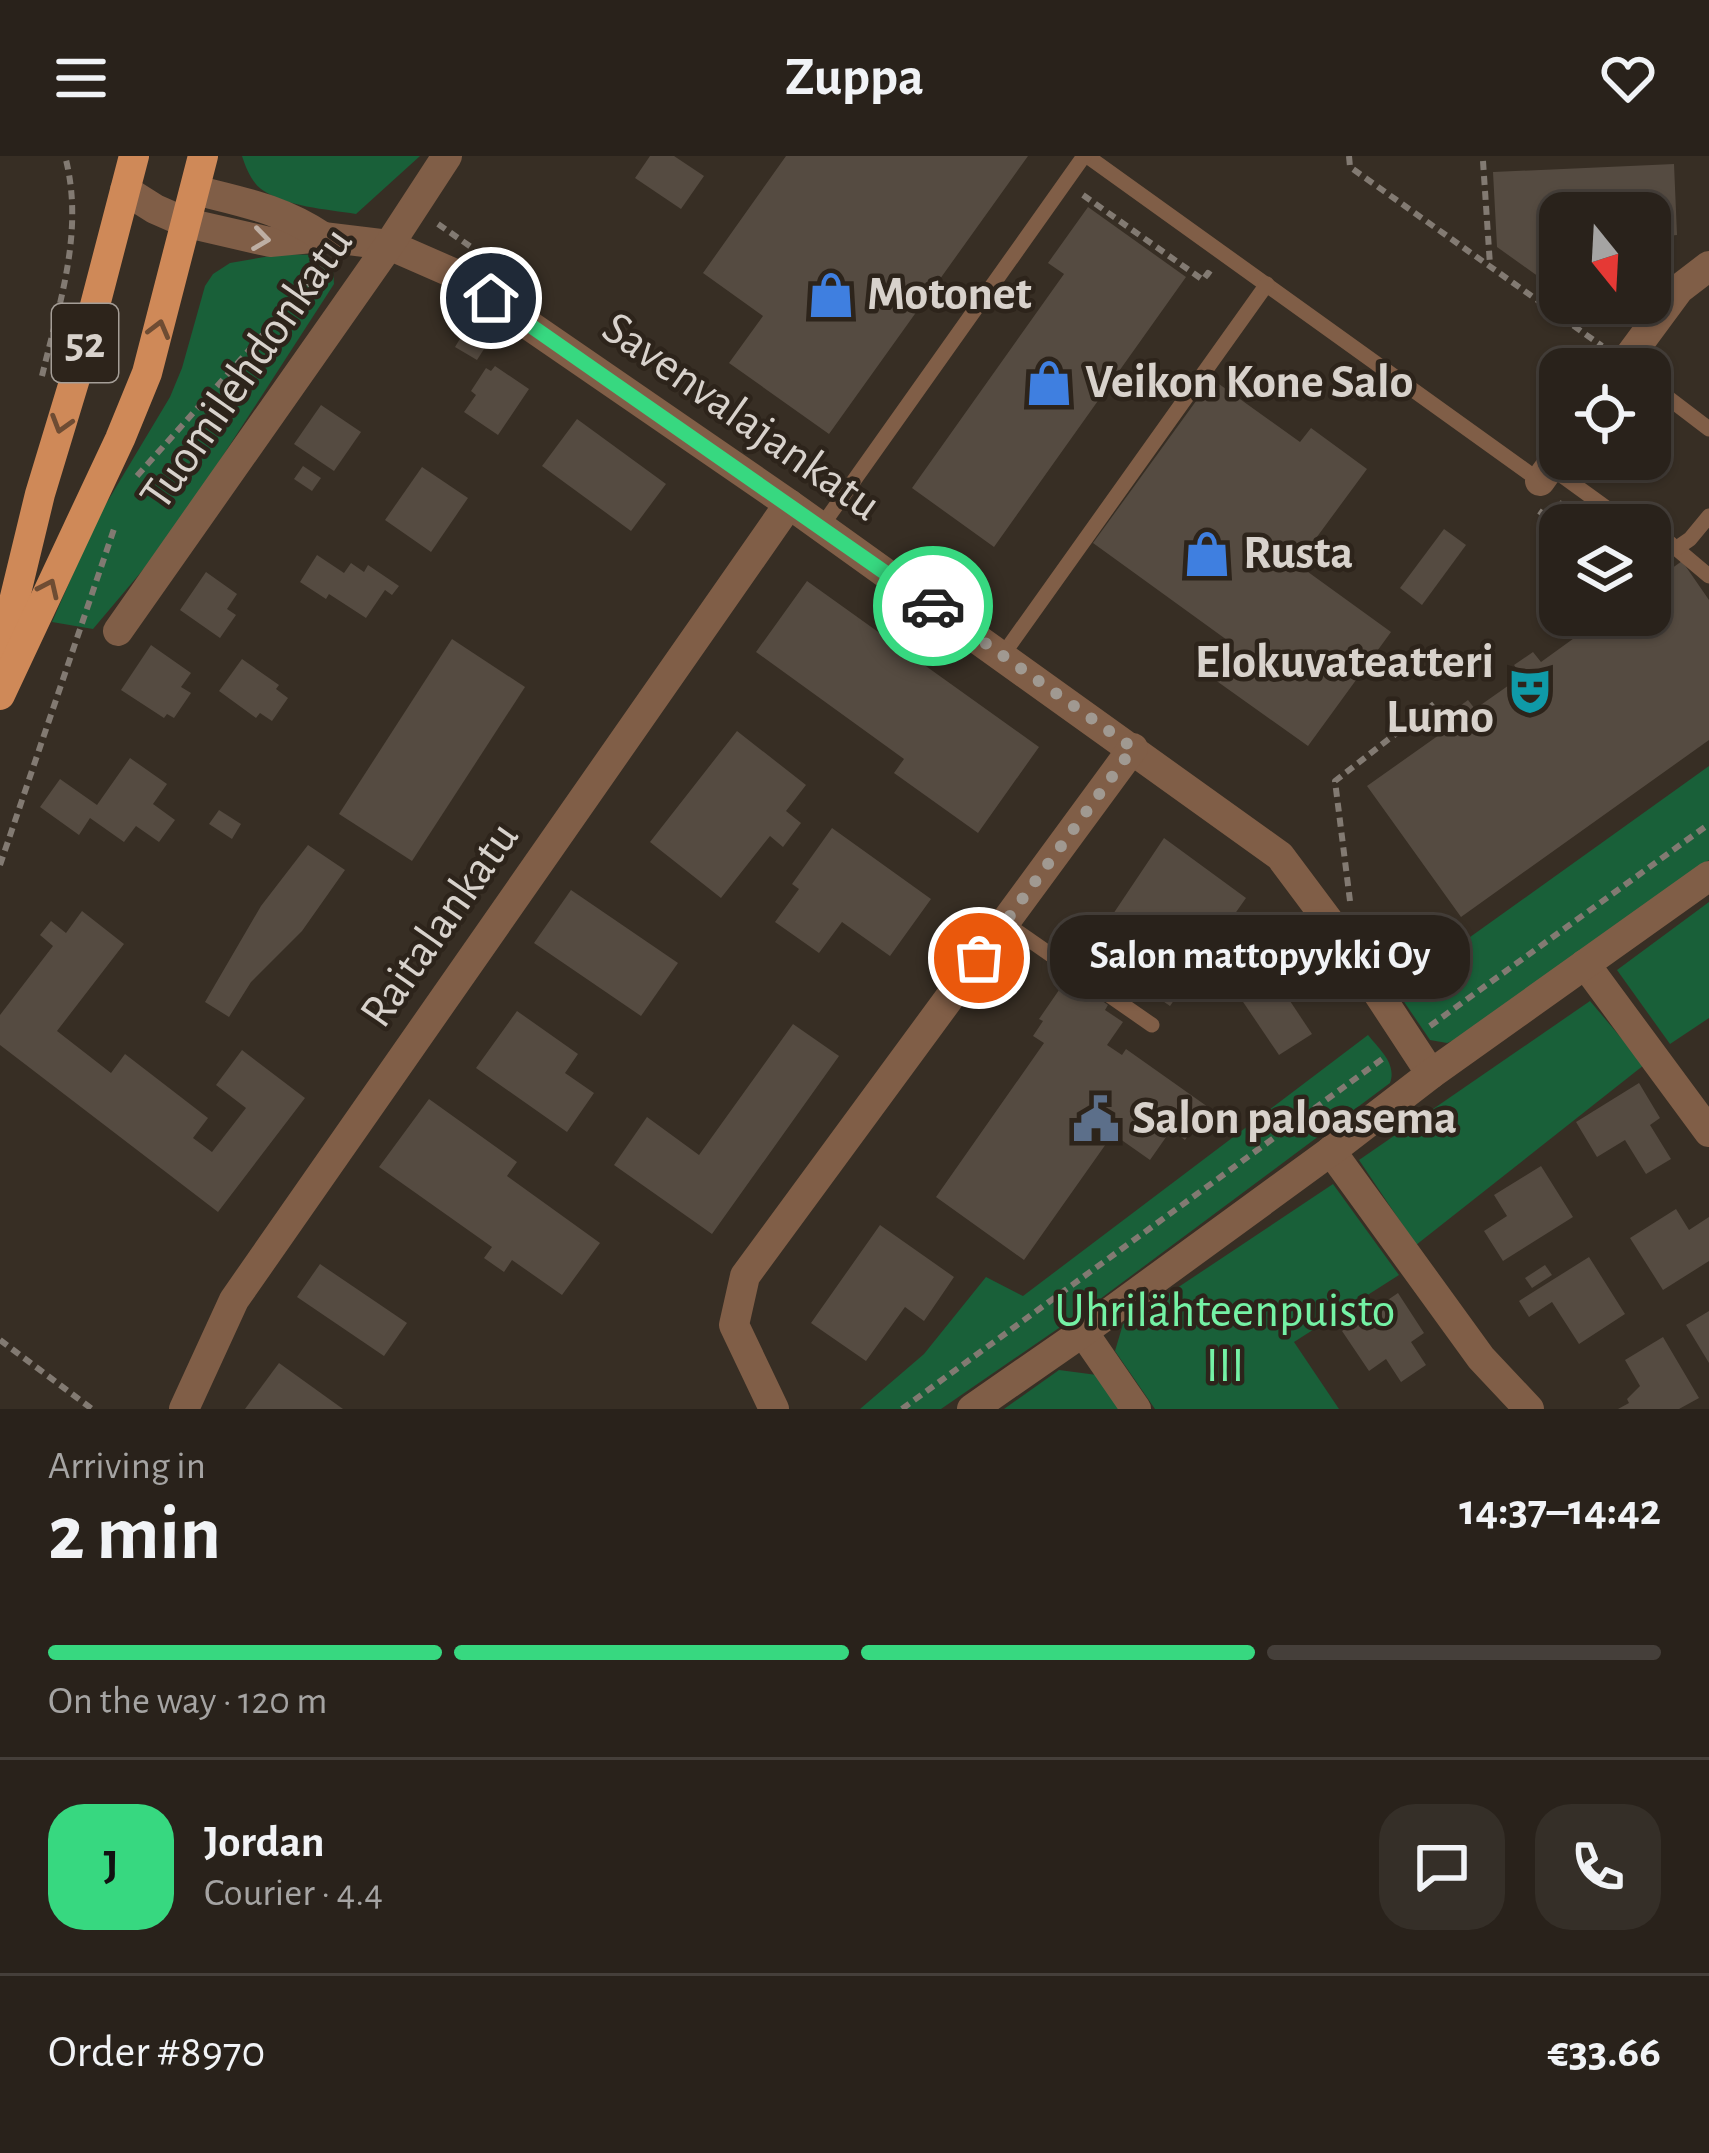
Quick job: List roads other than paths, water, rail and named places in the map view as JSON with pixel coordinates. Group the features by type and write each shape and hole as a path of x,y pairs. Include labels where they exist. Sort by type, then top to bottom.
{"main road":[{"name":"52","path":"0,658 40,494 134,156"},
{"name":"52","path":"0,695 147,373 203,156"}],"street":[{"name":"Tuomilehdonkatu","path":"118,631 447,156"},
{"name":"Savenvalajankatu","path":"125,190 187,223 270,242 336,239 389,245 454,273 789,504 1280,856 1345,943 1431,1074"},
{"name":"Savenvalajankatu","path":"195,190 297,219 336,239"},
{"path":"1637,348 1678,289 1709,266"},
{"name":"Raitalankatu","path":"184,1409 234,1300 789,504"},
{"path":"774,1409 734,1325 745,1276 1133,748"},
{"path":"972,1409 1709,876"},
{"path":"1586,964 1709,1132"},
{"path":"1331,1151 1481,1358 1529,1409"},
{"path":"1083,1332 1136,1409"}],"lane":[{"path":"821,527 1086,156 1267,284 1539,460"},
{"path":"1002,656 1267,284"},
{"path":"1671,400 1709,429"},
{"path":"1568,480 1601,504"},
{"path":"1677,548 1709,516"},
{"path":"1671,544 1709,576"},
{"path":"1005,923 1152,1025"}],"place":[{"name":"Motonet","path":"831,295"},
{"name":"Veikon Kone Salo","path":"1049,383"},
{"name":"Rusta","path":"1207,554"},
{"name":"Elokuvateatteri Lumo","path":"1530,691"},
{"name":"Salon mattopyykki Oy","path":"979,958"},
{"name":"Salon paloasema","path":"1096,1119"}],"park label":[{"name":"Uhrilähteenpuisto III","path":"1225,1340"}]}
